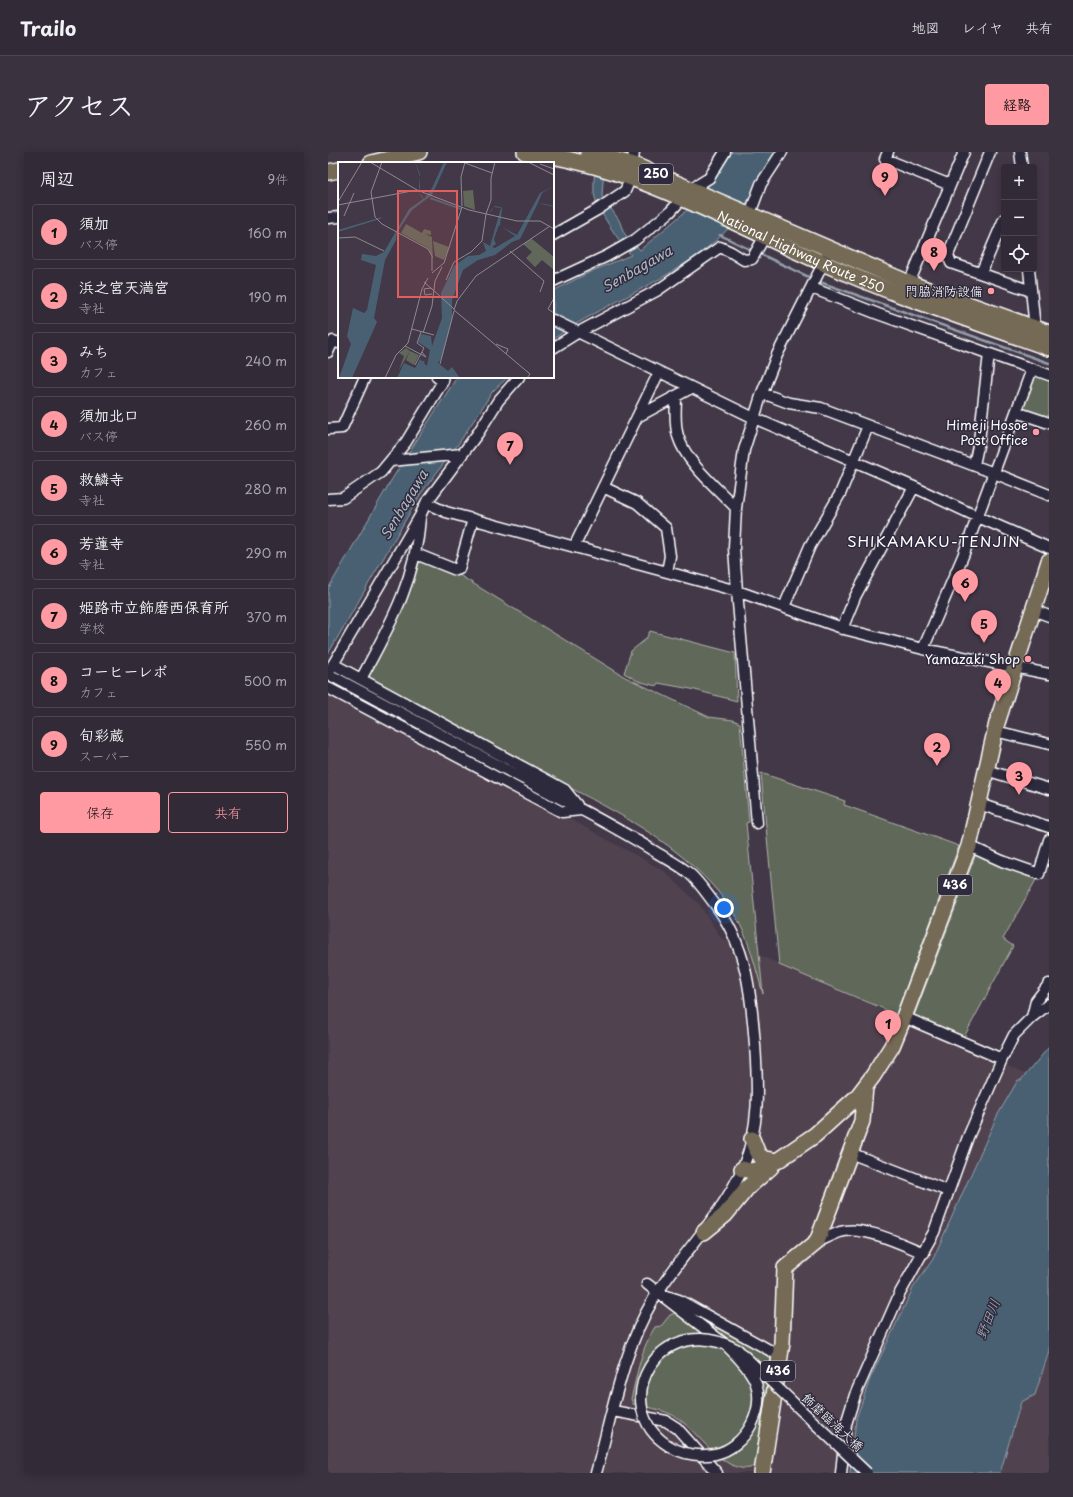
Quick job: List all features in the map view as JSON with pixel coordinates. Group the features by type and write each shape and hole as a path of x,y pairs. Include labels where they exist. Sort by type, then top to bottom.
{"highway":[{"path":"375,162 419,152"},
{"name":"National Highway Route 250","path":"525,152 582,157 628,166 687,194 748,220 824,263"},
{"name":"National Highway Route 250","path":"748,220 762,241 824,263 1042,331"},
{"name":"National Highway Route 250","path":"906,289 1049,348"},
{"name":"436","path":"742,1169 751,1171 759,1169 777,1160 826,1127 865,1087 886,1056 904,1018 969,846 995,731 1049,561"},
{"name":"436","path":"762,1473 780,1356 785,1268 817,1242 862,1121 865,1087"},
{"path":"752,1139 758,1154 764,1160 777,1160"},
{"path":"704,1232 725,1215 747,1188 761,1177 777,1160"}],"street":[{"path":"554,281 621,249 635,240 670,212 687,194 709,178 725,152"},
{"path":"748,220 761,184 782,152"},
{"path":"888,152 885,160 950,186"},
{"path":"906,289 964,152"},
{"path":"990,152 948,255 951,263 1032,291"},
{"path":"1020,152 1022,164"},
{"path":"554,234 597,210 625,191 628,166"},
{"path":"328,218 338,217"},
{"path":"981,273 1001,226"},
{"path":"554,347 577,333 646,298 720,248 731,252 744,260 752,259 762,241"},
{"path":"757,823 734,548 736,508 744,450 762,393 778,355 824,263"},
{"path":"1029,272 1032,291 1042,331"},
{"path":"813,287 989,354 1049,375"},
{"path":"554,321 754,418 914,487 1049,548"},
{"path":"328,352 333,341 338,343"},
{"path":"974,465 979,441 989,354"},
{"path":"923,648 963,556 1032,369"},
{"path":"574,547 659,372"},
{"path":"328,429 342,428 365,378"},
{"path":"328,499 343,498 381,472 406,442 442,378"},
{"path":"518,378 498,401 478,433 426,502 420,516 328,674 639,842 690,874 715,904 730,927 744,960 751,991 758,1084 758,1112 752,1139 737,1180 704,1232 657,1293 642,1321 632,1344 596,1473"},
{"path":"637,418 691,388"},
{"path":"762,393 789,403 821,408 994,472 1049,495"},
{"path":"676,396 675,419 678,435 685,453 736,508"},
{"path":"1016,412 1049,423"},
{"path":"784,607 810,546 831,511 868,426"},
{"path":"391,461 462,454"},
{"path":"603,487 637,503 666,528 670,556 667,572"},
{"path":"842,629 855,597 914,487"},
{"path":"426,502 446,512 737,591 842,629 923,648 1049,674"},
{"path":"361,679 394,618 407,588 416,554 420,516"},
{"path":"416,554 456,570 459,569 473,519"},
{"path":"1033,610 1049,616"},
{"path":"333,664 565,790 581,810"},
{"path":"328,688 562,812 581,810"},
{"path":"995,731 1049,744"},
{"path":"986,770 1049,789"},
{"path":"979,804 1049,827"},
{"path":"969,846 1002,861 1039,874 1049,840"},
{"path":"1032,1017 1036,1001 1049,984"},
{"path":"841,1473 846,1424 855,1395 900,1293 924,1253 968,1137 1002,1059 1014,1035 1032,1017 1049,1004"},
{"path":"904,1018 1002,1059"},
{"path":"850,1153 948,1191"},
{"path":"817,1242 841,1232 859,1232 882,1237 924,1253"},
{"name":"飾磨臨海大橋","path":"646,1284 657,1293 728,1347 754,1378 757,1389 758,1403 755,1418 746,1433 738,1442 727,1449 708,1455 694,1456 679,1452 664,1443 654,1434 648,1424 642,1404 643,1380 649,1367 658,1356 670,1346 682,1341 696,1338 719,1341 738,1350 868,1473"},
{"path":"657,1293 679,1300 780,1356"},
{"path":"613,1411 666,1421 678,1428 689,1439 713,1470 718,1473"}],"shaded area":[{"path":"328,685 664,871 700,905 721,938 1025,1074 1021,1081 1018,1080 997,1116 933,1259 913,1288 870,1379 856,1419 850,1473 328,1473"},
{"path":"1049,1351 1049,1473 1000,1473 1021,1402 1035,1395"}],"green space":[{"path":"1037,376 1049,379 1049,420 1024,411 1023,407 1026,392 1031,382"},
{"path":"421,558 456,573 625,677 709,717 733,720 740,723 749,822 746,823 763,994 743,931 733,912 714,888 693,866 669,846 616,812 366,678 417,563"},
{"path":"650,631 735,653 737,701 691,689 658,683 656,686 638,681 624,673 631,651 646,639"},
{"path":"761,773 845,801 844,805 959,846 896,1014 779,965"},
{"path":"976,854 1037,878 1003,939 1013,946 964,1037 914,1016"},
{"path":"688,1309 769,1354 773,1370 759,1460 750,1468 741,1468 731,1465 722,1459 684,1423 673,1415 660,1410 633,1404 631,1399 646,1344 655,1327 661,1326 670,1315"}],"water":[{"name":"Senbagawa","path":"598,152 607,152 602,196 619,220 624,233 640,250 686,211 713,181 730,152 776,152 744,207 729,228 702,252 682,266 595,313 554,338 554,290 590,272 631,255 609,225 598,206 594,192"},
{"name":"Senbagawa","path":"456,378 507,378 493,391 459,443 420,495 328,654 328,589 392,479"},
{"name":"野田川","path":"1049,1047 1049,1351 1035,1395 1021,1402 1000,1473 850,1473 856,1419 870,1379 913,1288 933,1259 997,1116 1018,1080 1021,1080"}],"waterway":[{"path":"720,235 753,251"},
{"path":"758,253 813,279"},
{"path":"817,281 1049,363"}],"place":[{"name":"旬彩蔵","path":"885,196"},
{"name":"コーヒーレポ","path":"934,271"},
{"name":"門脇消防設備","path":"991,291"},
{"name":"Himeji Hosoe Post Office","path":"1036,432"},
{"name":"姫路市立飾磨西保育所","path":"510,465"},
{"name":"芳蓮寺","path":"965,602"},
{"name":"救鱗寺","path":"984,643"},
{"name":"Yamazaki Shop","path":"1028,659"},
{"name":"須加北口","path":"998,702"},
{"name":"浜之宮天満宮","path":"937,766"},
{"name":"みち","path":"1019,795"},
{"name":"須加","path":"888,1043"}],"district":[{"name":"SHIKAMAKU-TENJIN","path":"934,542"}]}
